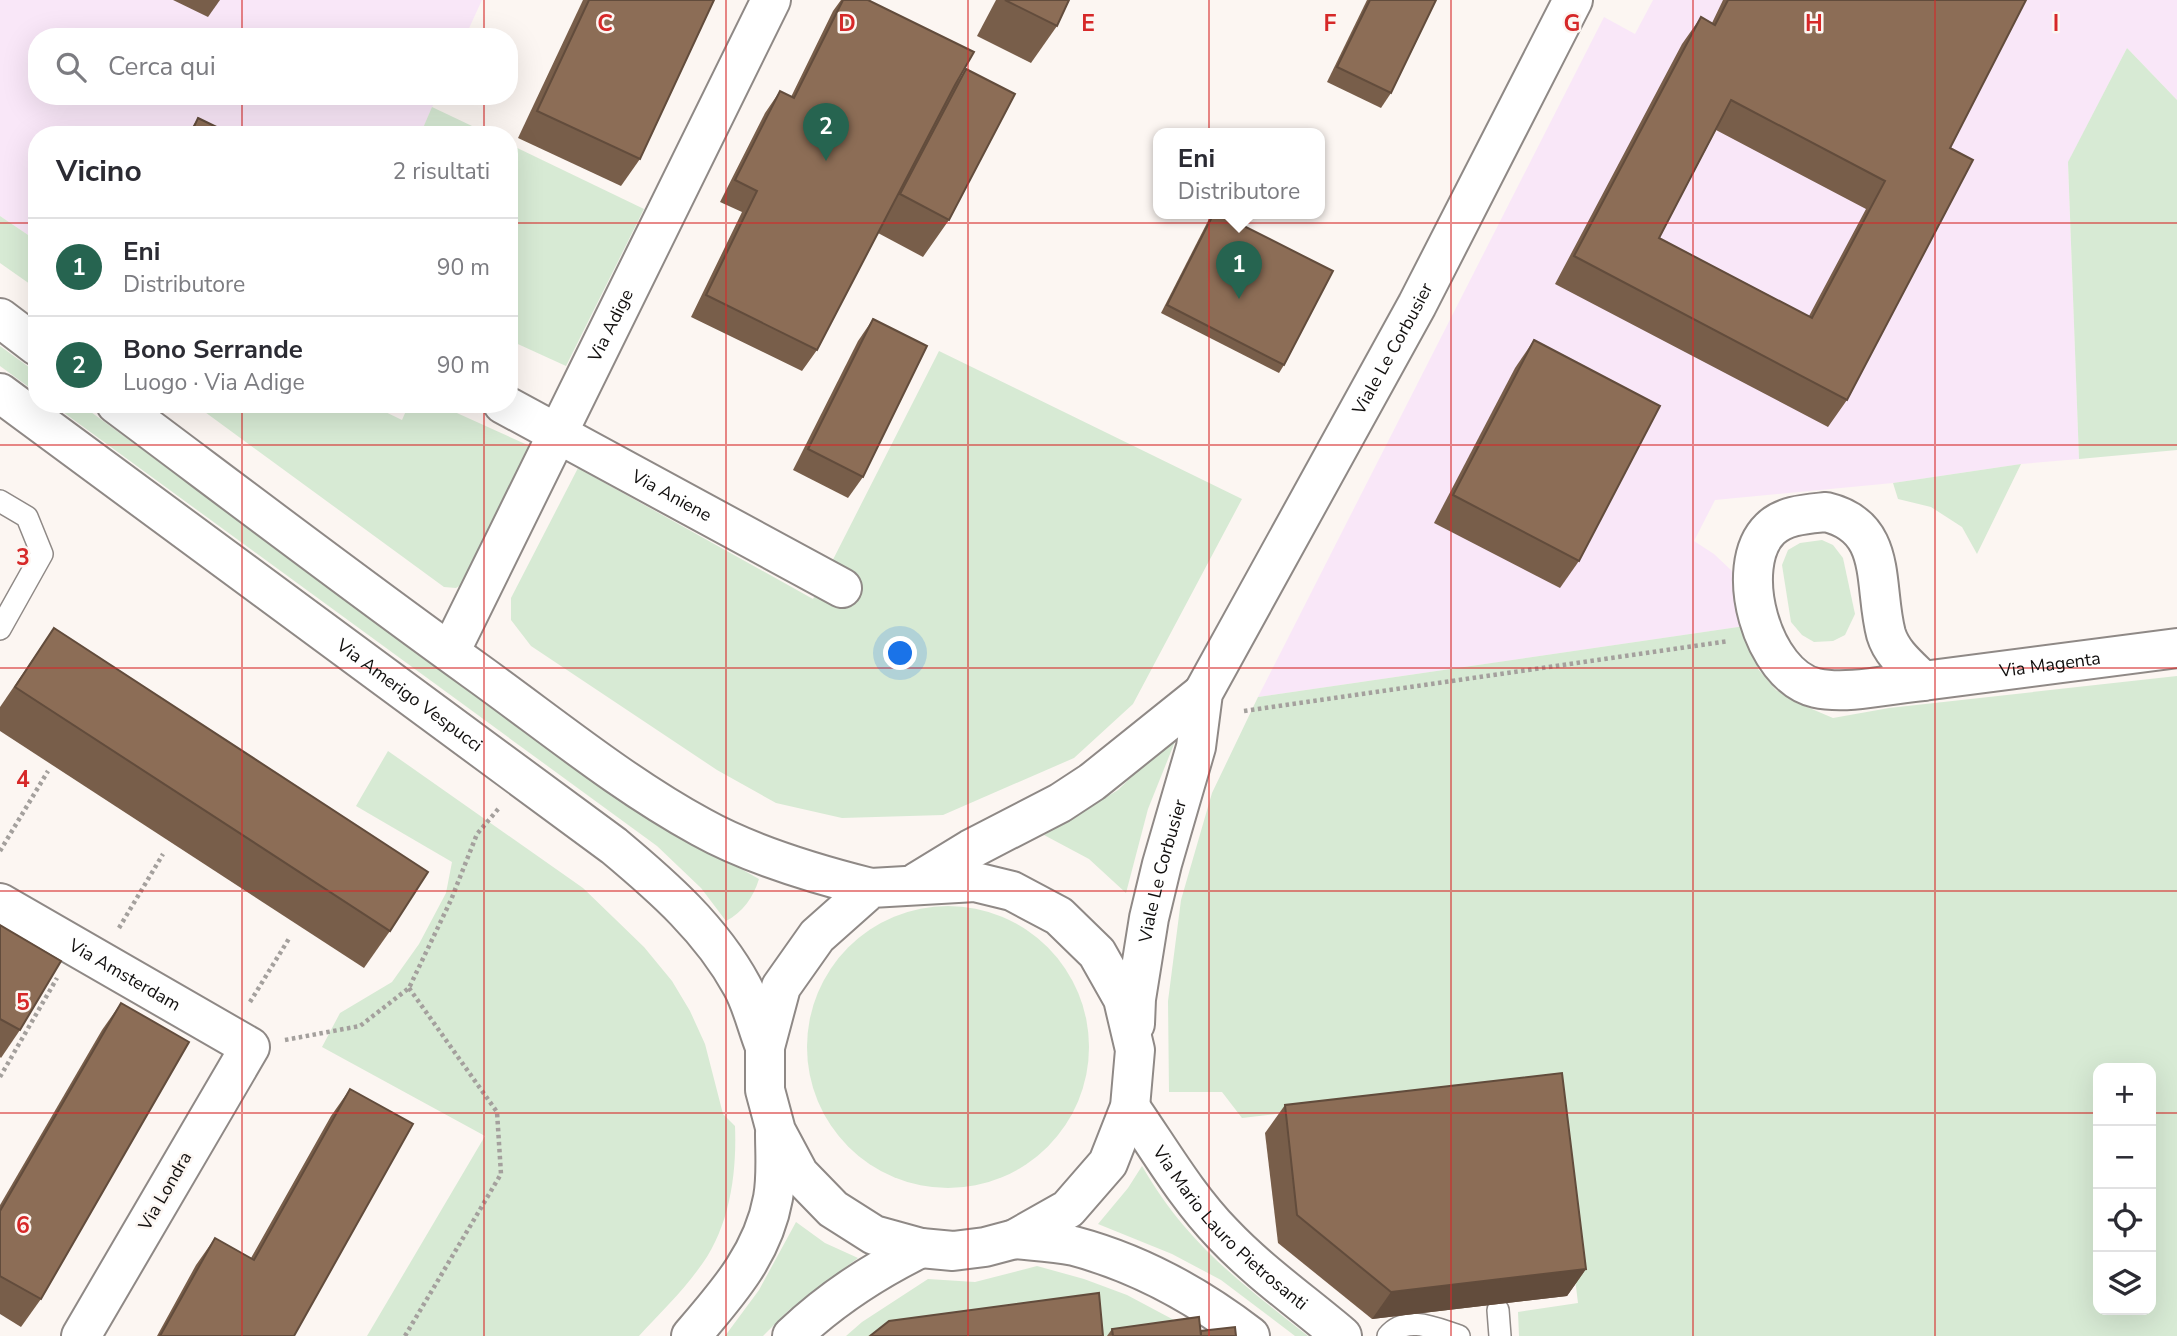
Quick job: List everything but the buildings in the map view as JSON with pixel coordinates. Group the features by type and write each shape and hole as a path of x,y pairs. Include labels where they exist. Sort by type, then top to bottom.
{"street":[{"name":"Viale Le Corbusier","path":"1135,1050 1136,999 1142,957 1162,864 1196,747 1203,693 1417,305 1573,0"},
{"name":"Via Adige","path":"450,652 762,3"},
{"path":"0,318 28,339"},
{"name":"Via Amerigo Vespucci","path":"0,393 614,846 668,891 711,940 743,987 765,1047"},
{"name":"Via Aniene","path":"518,412 842,588"},
{"path":"128,413 450,652 633,784 702,828 773,858 871,888 975,882 1012,891 1059,916 1097,953 1123,999 1135,1050 1130,1107 1108,1163 1068,1209 1015,1239 985,1247 953,1251 921,1248 874,1235 832,1209 799,1174 776,1131 765,1090 765,1047 781,987 817,936 871,888"},
{"name":"Via Magenta","path":"1923,681 1895,653 1886,635 1874,559 1868,541 1857,526 1842,516 1826,512 1788,517 1772,527 1760,540 1755,555 1754,595 1764,636 1774,656 1786,670 1800,681 1815,687 1835,689 1923,681 2177,648"},
{"name":"Viale Le Corbusier","path":"913,884 1093,782 1203,693"},
{"name":"Via Amsterdam","path":"0,903 239,1041"},
{"name":"Via Londra","path":"81,1336 239,1041"},
{"name":"Via Mario Lauro Pietrosanti","path":"1130,1107 1167,1163 1221,1233 1250,1261 1342,1336"},
{"path":"691,1336 737,1281 763,1236 774,1195 776,1131"},
{"path":"1015,1239 1072,1246 1136,1269 1183,1290 1250,1336"},
{"path":"792,1336 808,1320 861,1281 885,1265 921,1248"}],"lane":[{"path":"0,501 27,517 42,554 0,629"},
{"path":"1498,1310 1500,1336"},
{"path":"1388,1336 1392,1331 1414,1324 1459,1336"}],"path":[{"path":"1244,711 1764,636"},
{"path":"0,851 48,771"},
{"path":"239,1041 360,1026 409,988 451,900 477,834 524,779"},
{"path":"0,1077 88,953 163,854"},
{"path":"239,1041 290,937"},
{"path":"405,1336 501,1174 497,1112 409,988"}],"shaded area":[{"path":"0,0 482,0 469,28 28,28 28,105 433,105 424,126 28,126 28,235 0,216"},
{"path":"1653,0 2177,0 2177,100 2127,48 2068,163 2079,459 2021,464 1893,483 1715,500 1694,541 1714,554 1732,571 1742,588 1745,626 1258,697 1604,17 1635,34"}],"green space":[{"path":"2127,48 2177,100 2177,450 2079,459 2068,162"},
{"path":"432,107 472,126 424,126"},
{"path":"518,148 644,209 566,366 518,344"},
{"path":"0,216 28,235 28,283 0,263"},
{"path":"0,346 28,366 28,386 0,366"},
{"path":"939,351 1242,499 1133,704 1074,758 943,815 842,818 776,803 717,770 531,646 511,620 511,598 578,468 813,599"},
{"path":"64,413 92,413 584,773 684,837 759,879 754,892 747,904 726,921 701,888 657,846"},
{"path":"206,413 388,413 402,420 405,413 457,413 532,447 466,582 456,588 444,587"},
{"path":"2021,464 1977,554 1962,527 1931,507 1898,499 1893,483"},
{"path":"1822,540 1833,545 1843,558 1855,614 1845,635 1833,641 1814,642 1802,635 1791,622 1782,565 1788,550 1800,543"},
{"path":"1745,626 1758,669 1776,690 1833,718 1889,708 2177,676 2177,1336 1519,1336 1518,1312 1578,1303 1551,1082 1242,1118 1222,1092 1169,1092 1168,1001 1181,900 1212,793 1258,697"},
{"path":"1180,729 1148,809 1126,893 1089,859 1044,835 1118,790"},
{"path":"388,751 583,888 644,947 672,981 705,1044 723,1114 735,1126 729,1202 724,1221 708,1255 683,1288 639,1336 367,1336 485,1136 322,1047 340,1013 392,982 419,944 446,893 452,862 356,806"},
{"path":"948,906 976,909 1002,917 1026,930 1048,947 1065,969 1078,993 1086,1019 1089,1047 1086,1075 1078,1101 1065,1125 1048,1147 1026,1164 1002,1177 976,1185 948,1188 920,1185 894,1177 870,1164 848,1147 831,1125 818,1101 810,1075 807,1047 810,1019 818,993 831,969 848,947 870,930 894,917 920,909"},
{"path":"1142,1166 1177,1218 1196,1240 1237,1279 1308,1336 1295,1336 1221,1280 1172,1254 1098,1224 1128,1188"},
{"path":"796,1222 825,1243 858,1258 789,1310 763,1336 725,1336 759,1290"},
{"path":"1037,1266 1127,1295 1204,1336 846,1336 862,1322 928,1279 975,1282"}],"place":[{"name":"Bono Serrande","path":"826,161"},
{"name":"Eni","path":"1239,299"}]}
